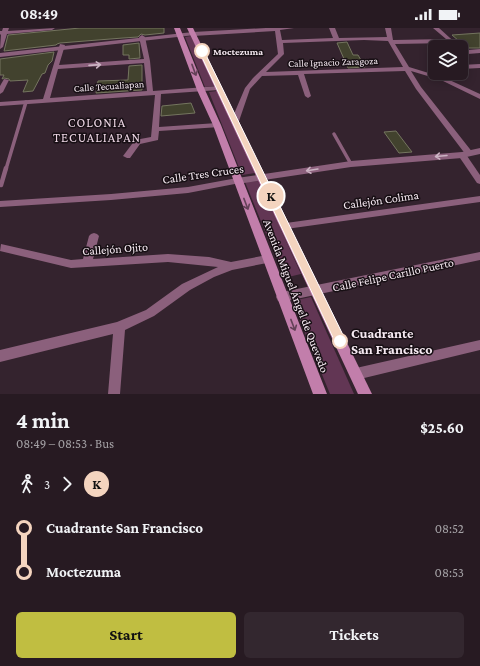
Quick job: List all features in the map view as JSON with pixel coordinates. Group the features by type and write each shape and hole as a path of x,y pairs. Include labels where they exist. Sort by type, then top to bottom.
{"main road":[{"name":"Avenida Miguel Ángel de Quevedo","path":"192,31 366,394"},
{"name":"Avenida Miguel Ángel de Quevedo","path":"179,33 320,394"}],"street":[{"path":"0,47 3,31 52,28"},
{"path":"0,55 142,39 192,31 291,28"},
{"path":"332,28 337,40"},
{"path":"388,28 391,41 407,69 465,154 480,181"},
{"path":"436,28 449,40"},
{"path":"235,121 244,94 260,74 280,56 282,52 279,29"},
{"path":"142,39 147,61 150,93"},
{"path":"280,42 337,40 428,41"},
{"path":"0,51 62,47"},
{"path":"46,101 62,47"},
{"path":"468,52 480,51"},
{"path":"56,68 147,61"},
{"path":"468,67 480,66"},
{"name":"Calle Ignacio Zaragoza","path":"260,74 407,69 443,79 480,97"},
{"path":"301,73 308,96"},
{"path":"0,92 6,80"},
{"name":"Calle Tecualiapan","path":"0,104 219,88"},
{"path":"127,156 138,142 154,139 158,92"},
{"path":"155,128 216,125"},
{"name":"Calle Tres Cruces","path":"0,204 111,197 188,190 351,164 465,154 480,151"},
{"name":"Callejón Colima","path":"286,226 480,199"},
{"path":"87,264 94,236"},
{"name":"Callejón Ojito","path":"1,248 71,264 168,258 210,261 231,266"},
{"name":"Calle Felipe Carillo Puerto","path":"282,297 480,256"},
{"path":"0,356 119,326 150,313 186,287 210,274 231,266 267,259"},
{"path":"114,394 119,326"},
{"path":"356,374 480,346"}],"lane":[{"path":"1,185 26,102"},
{"path":"334,134 351,164"}],"shaded area":[{"path":"191,36 214,86 205,87 185,37"},
{"path":"217,91 255,173 242,175 209,92"},
{"path":"259,181 301,274 284,278 245,182"},
{"path":"311,297 354,394 330,394 292,301"}],"building":[{"path":"80,28 164,28 164,33 141,34 138,37 60,43 56,45 4,51 8,35"},
{"path":"480,33 480,48 468,48 468,40 458,40 452,35"},
{"path":"347,42 353,55 358,55 365,67 348,68 337,43"},
{"path":"139,43 140,58 129,59 129,55 123,55 123,45"},
{"path":"54,52 52,61 48,65 45,73 42,74 33,91 23,92 28,80 10,81 9,79 2,79 4,75 0,75 0,59"},
{"path":"142,65 142,90 96,93 98,81 128,80 129,66"},
{"path":"191,103 195,113 161,116 162,106"},
{"path":"396,131 412,152 399,153 384,132"}],"bus line":[{"name":"K","path":"202,51 340,341"}],"place":[{"name":"Moctezuma","path":"202,51"},
{"name":"Cuadrante San Francisco","path":"340,341"}],"district":[{"name":"COLONIA TECUALIAPAN","path":"97,130"}]}
